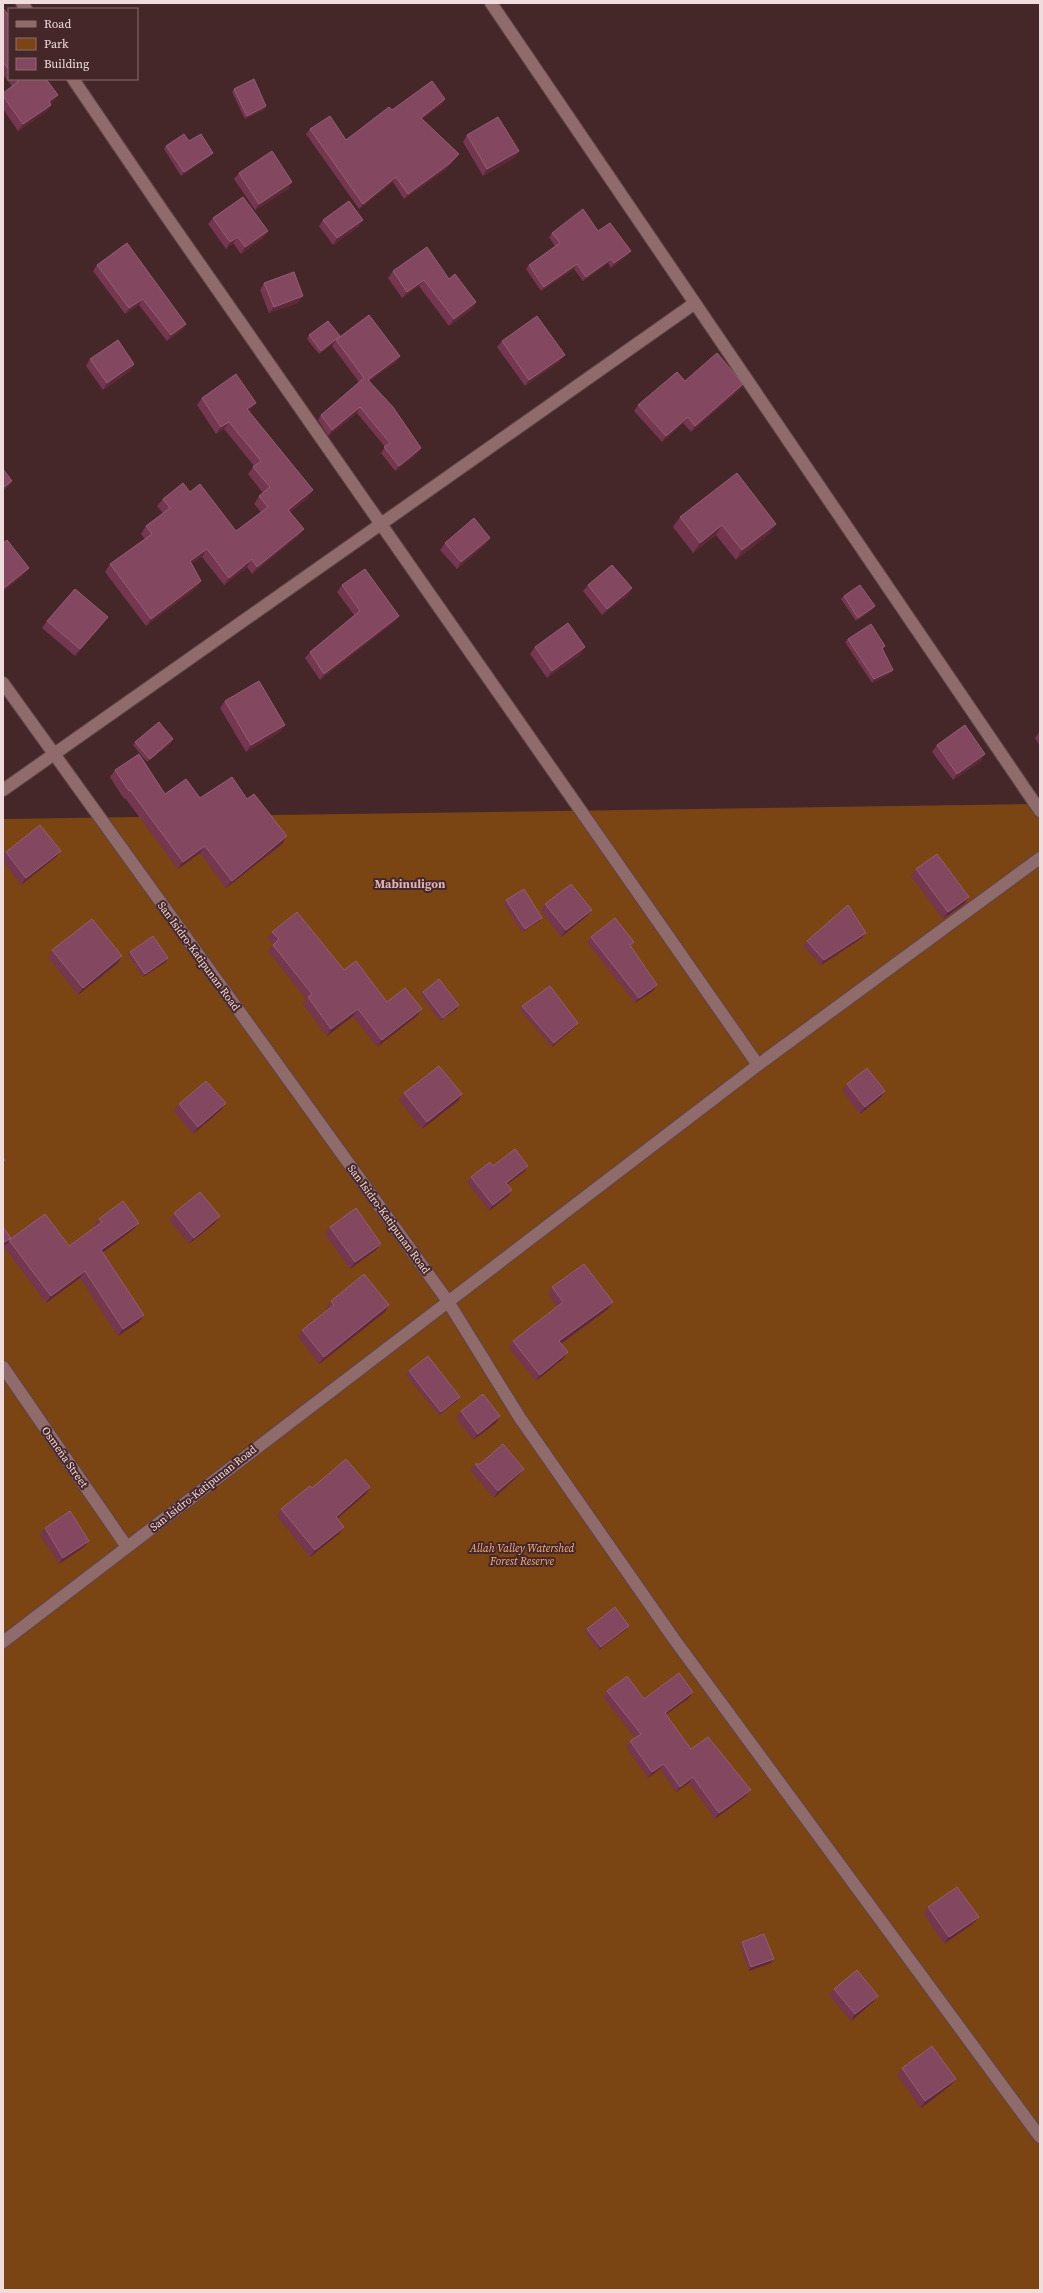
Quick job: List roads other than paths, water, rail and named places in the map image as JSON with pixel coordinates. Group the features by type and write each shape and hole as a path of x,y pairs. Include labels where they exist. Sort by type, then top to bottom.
{"street":[{"path":"491,3 1040,811"},
{"path":"74,80 162,210 758,1064"},
{"path":"3,790 695,303"},
{"name":"San Isidro-Katipunan Road","path":"3,683 447,1300 3,1642"},
{"path":"1040,858 758,1064 447,1300 520,1418 674,1639 1040,2138"},
{"name":"Osmeña Street","path":"3,1367 127,1547"}],"district":[{"name":"Mabinuligon","path":"410,884"}],"park label":[{"name":"Allah Valley Watershed Forest Reserve","path":"522,1554"}]}
